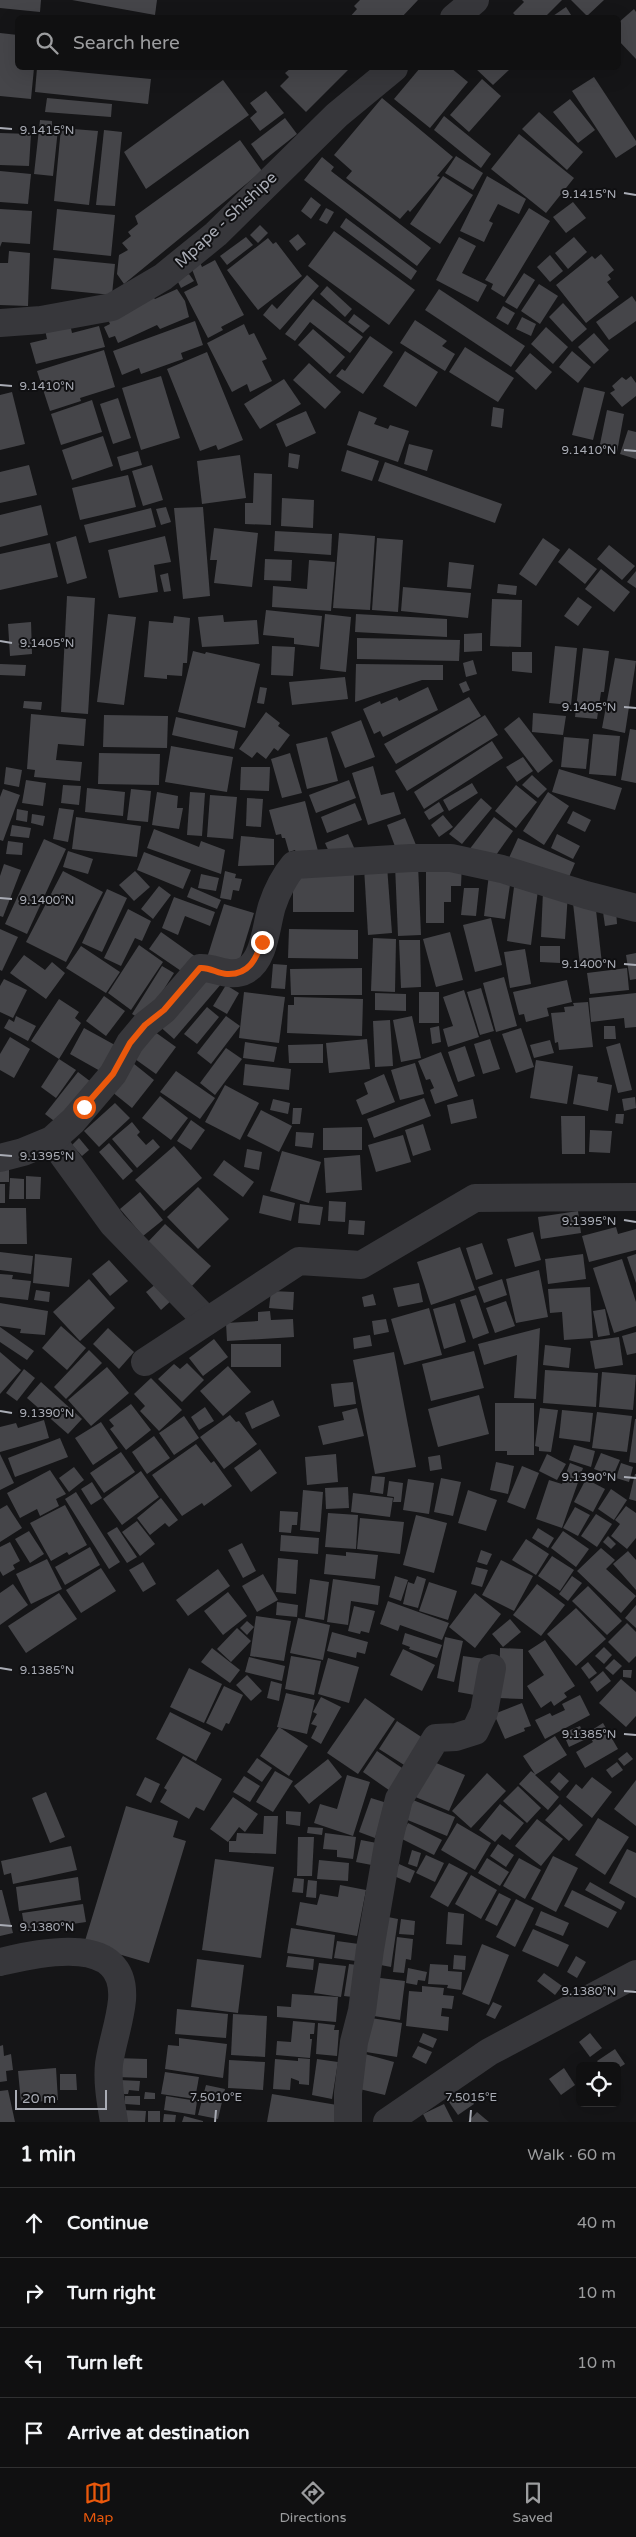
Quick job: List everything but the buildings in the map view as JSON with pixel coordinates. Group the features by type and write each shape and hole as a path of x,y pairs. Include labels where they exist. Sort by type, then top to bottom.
{"street":[{"path":"458,15 475,0"},
{"name":"Mpape - Shishipe","path":"0,323 41,320 112,307 164,277 216,234 337,115 392,70"},
{"path":"0,1158 22,1152 52,1140 73,1121 113,1074 130,1043 145,1025 164,1010 200,968 227,974 245,970 255,961 272,906 285,876 294,865 411,858 451,858 502,869 636,908"},
{"path":"52,1140 114,1224 207,1321"},
{"path":"145,1362 299,1261 361,1265 475,1198 636,1197"},
{"path":"348,2122 348,2093 354,2042 362,2011 370,1950 389,1840 400,1799 436,1738 456,1737 474,1731 484,1712 492,1668"},
{"path":"0,1962 48,1951 90,1953 113,1964 120,1979 122,1999 109,2066 114,2122"},
{"path":"387,2122 489,2052 636,1974"}],"route":[{"path":"84,1107 113,1074 130,1043 145,1025 164,1010 200,968 227,974 245,970 255,961 262,942"}]}
